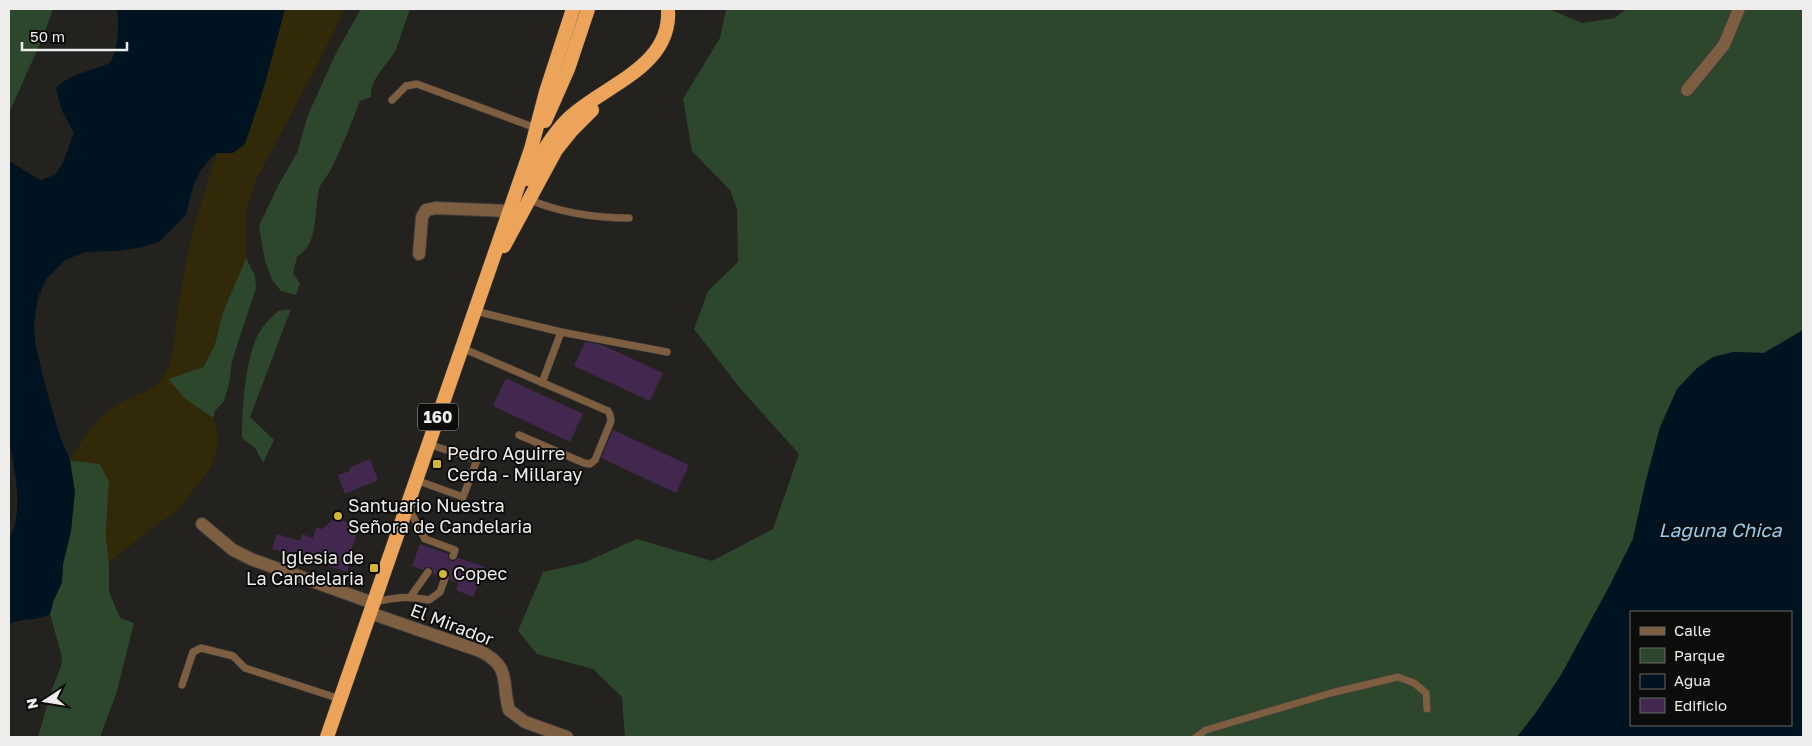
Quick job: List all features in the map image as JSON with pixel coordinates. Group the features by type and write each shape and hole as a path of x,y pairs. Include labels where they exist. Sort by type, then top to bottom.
{"highway":[{"name":"160","path":"327,737 531,149 573,9"},
{"name":"160","path":"531,149 559,92 588,9"},
{"path":"509,211 538,160 568,119 593,98 644,65 657,49 668,25 668,9"},
{"path":"487,275 549,163 565,139 584,117 625,79"}],"street":[{"path":"1687,90 1724,45 1739,9"},
{"path":"419,254 422,216 426,210 436,208 509,211"},
{"name":"El Mirador","path":"202,524 233,550 250,559 492,657 501,668 504,676 509,710 525,722 567,737"}],"lane":[{"path":"392,100 406,86 417,84 536,128"},
{"path":"530,200 576,214 629,218"},
{"path":"475,311 561,332 667,352"},
{"path":"542,382 561,332"},
{"path":"462,348 608,411 610,415 611,421 595,460 590,464 584,464 519,436"},
{"path":"416,480 463,497 477,460 428,444"},
{"path":"407,505 425,539 435,546 455,550 453,556"},
{"path":"411,596 428,572"},
{"path":"371,608 411,596 429,600 440,592 444,578"},
{"path":"182,685 193,652 201,648 233,656 245,668 340,699"},
{"path":"1196,737 1206,730 1331,693 1398,677 1414,683 1426,693 1427,709"}],"green space":[{"path":"9,9 53,9 43,37 9,113"},
{"path":"361,9 410,9 393,55 373,83 371,97 360,101 330,172 320,186 312,236 304,251 297,257 293,273 300,284 296,295 281,291 272,280 265,261 259,226 278,186 297,153 308,115 336,53"},
{"path":"726,9 1549,9 1582,23 1615,18 1626,9 1803,9 1803,330 1764,353 1733,352 1646,480 1633,539 1608,589 1561,675 1517,737 625,737 622,697 593,669 537,654 518,631 543,572 583,563 637,539 712,561 773,529 799,454 740,388 694,329 708,291 738,262 737,209 730,190 692,151 683,99 720,38"},
{"path":"246,258 255,276 256,288 232,361 229,384 224,401 215,411 213,418 185,399 168,379 203,367 214,347 223,312"},
{"path":"291,309 250,417 274,440 263,463 256,449 242,438 248,368 255,341 262,328 278,311"},
{"path":"70,460 100,464 109,481 106,536 109,562 109,592 120,618 134,623 117,691 100,737 38,737 52,689 61,667 62,657 50,614 62,582 63,564 71,531 74,492"}],"sand":[{"path":"285,9 345,9 255,182 246,213 246,258 223,312 214,347 202,367 168,379 185,399 213,418 217,428 217,449 210,469 177,511 109,562 106,536 109,481 100,464 70,460 86,435 106,412 123,401 156,385 168,368 172,354 179,299 189,248 198,212 217,153 233,153 264,87"}],"water":[{"path":"117,9 285,9 264,87 245,144 233,153 217,153 210,159 201,170 193,186 186,215 159,242 118,251 86,252 65,260 47,278 38,297 34,324 35,341 59,434 70,460 75,492 71,531 63,564 62,582 50,614 40,618 9,624 9,538 14,528 16,516 17,490 9,440 9,161 40,180 55,175 62,165 74,133 62,111 56,88 75,75 110,63 118,37"},
{"name":"Laguna Chica","path":"1803,330 1803,737 1517,737 1561,675 1633,539 1660,427 1677,389 1697,368 1713,357 1733,352 1764,353"}],"building":[{"path":"585,342 602,345 663,373 650,401 574,366"},
{"path":"506,378 583,414 570,442 493,406"},
{"path":"613,430 689,465 676,493 601,458"},
{"path":"370,459 378,480 345,494 338,475 350,471 349,468"},
{"name":"Santuario Nuestra Señora de Candelaria","path":"335,518 359,526 350,554 351,559 347,572 272,549 277,534 300,541 302,534 313,538 316,528 322,529"},
{"path":"420,544 448,554 448,558 451,561 455,561 458,558 485,567 473,597 456,590 458,583 450,580 447,573 440,577 433,574 431,567 426,567 423,570 412,566"}],"place":[{"name":"Pedro Aguirre Cerda - Millaray","path":"437,464"},
{"name":"Santuario Nuestra Señora de Candelaria","path":"338,516"},
{"name":"Iglesia de La Candelaria","path":"374,568"},
{"name":"Copec","path":"443,574"}]}
